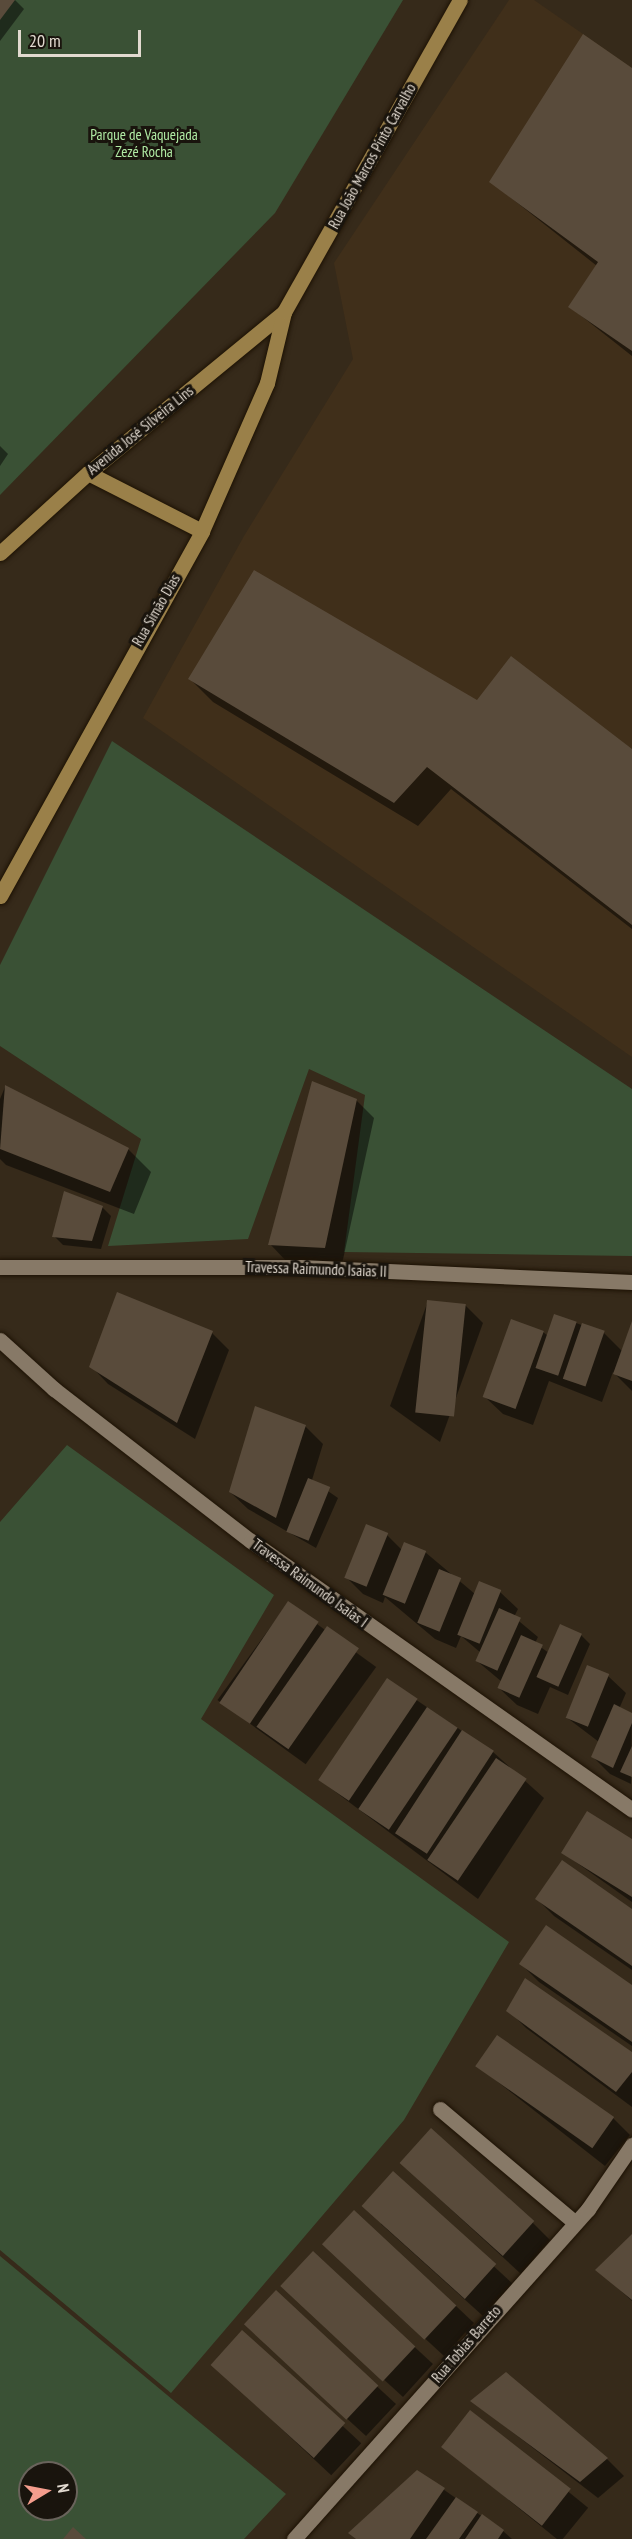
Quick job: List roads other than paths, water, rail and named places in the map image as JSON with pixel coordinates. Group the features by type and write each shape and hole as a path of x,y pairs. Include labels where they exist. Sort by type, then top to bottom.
{"street":[{"name":"Rua João Marcos Pinto Carvalho","path":"284,312 460,0"},
{"name":"Avenida José Silveira Lins","path":"0,553 88,472 284,312"},
{"name":"Rua Simão Dias","path":"0,896 202,531 267,383 284,312"},
{"path":"88,472 202,531"},
{"name":"Travessa Raimundo Isaias II","path":"0,1267 300,1267 632,1282"},
{"name":"Travessa Raimundo Isaias I","path":"0,1340 54,1389 251,1541 632,1810"},
{"path":"441,2109 574,2222"},
{"name":"Rua Tobias Barreto","path":"295,2539 574,2222 632,2145"}],"park label":[{"name":"Parque de Vaquejada Zezé Rocha","path":"144,142"}]}
